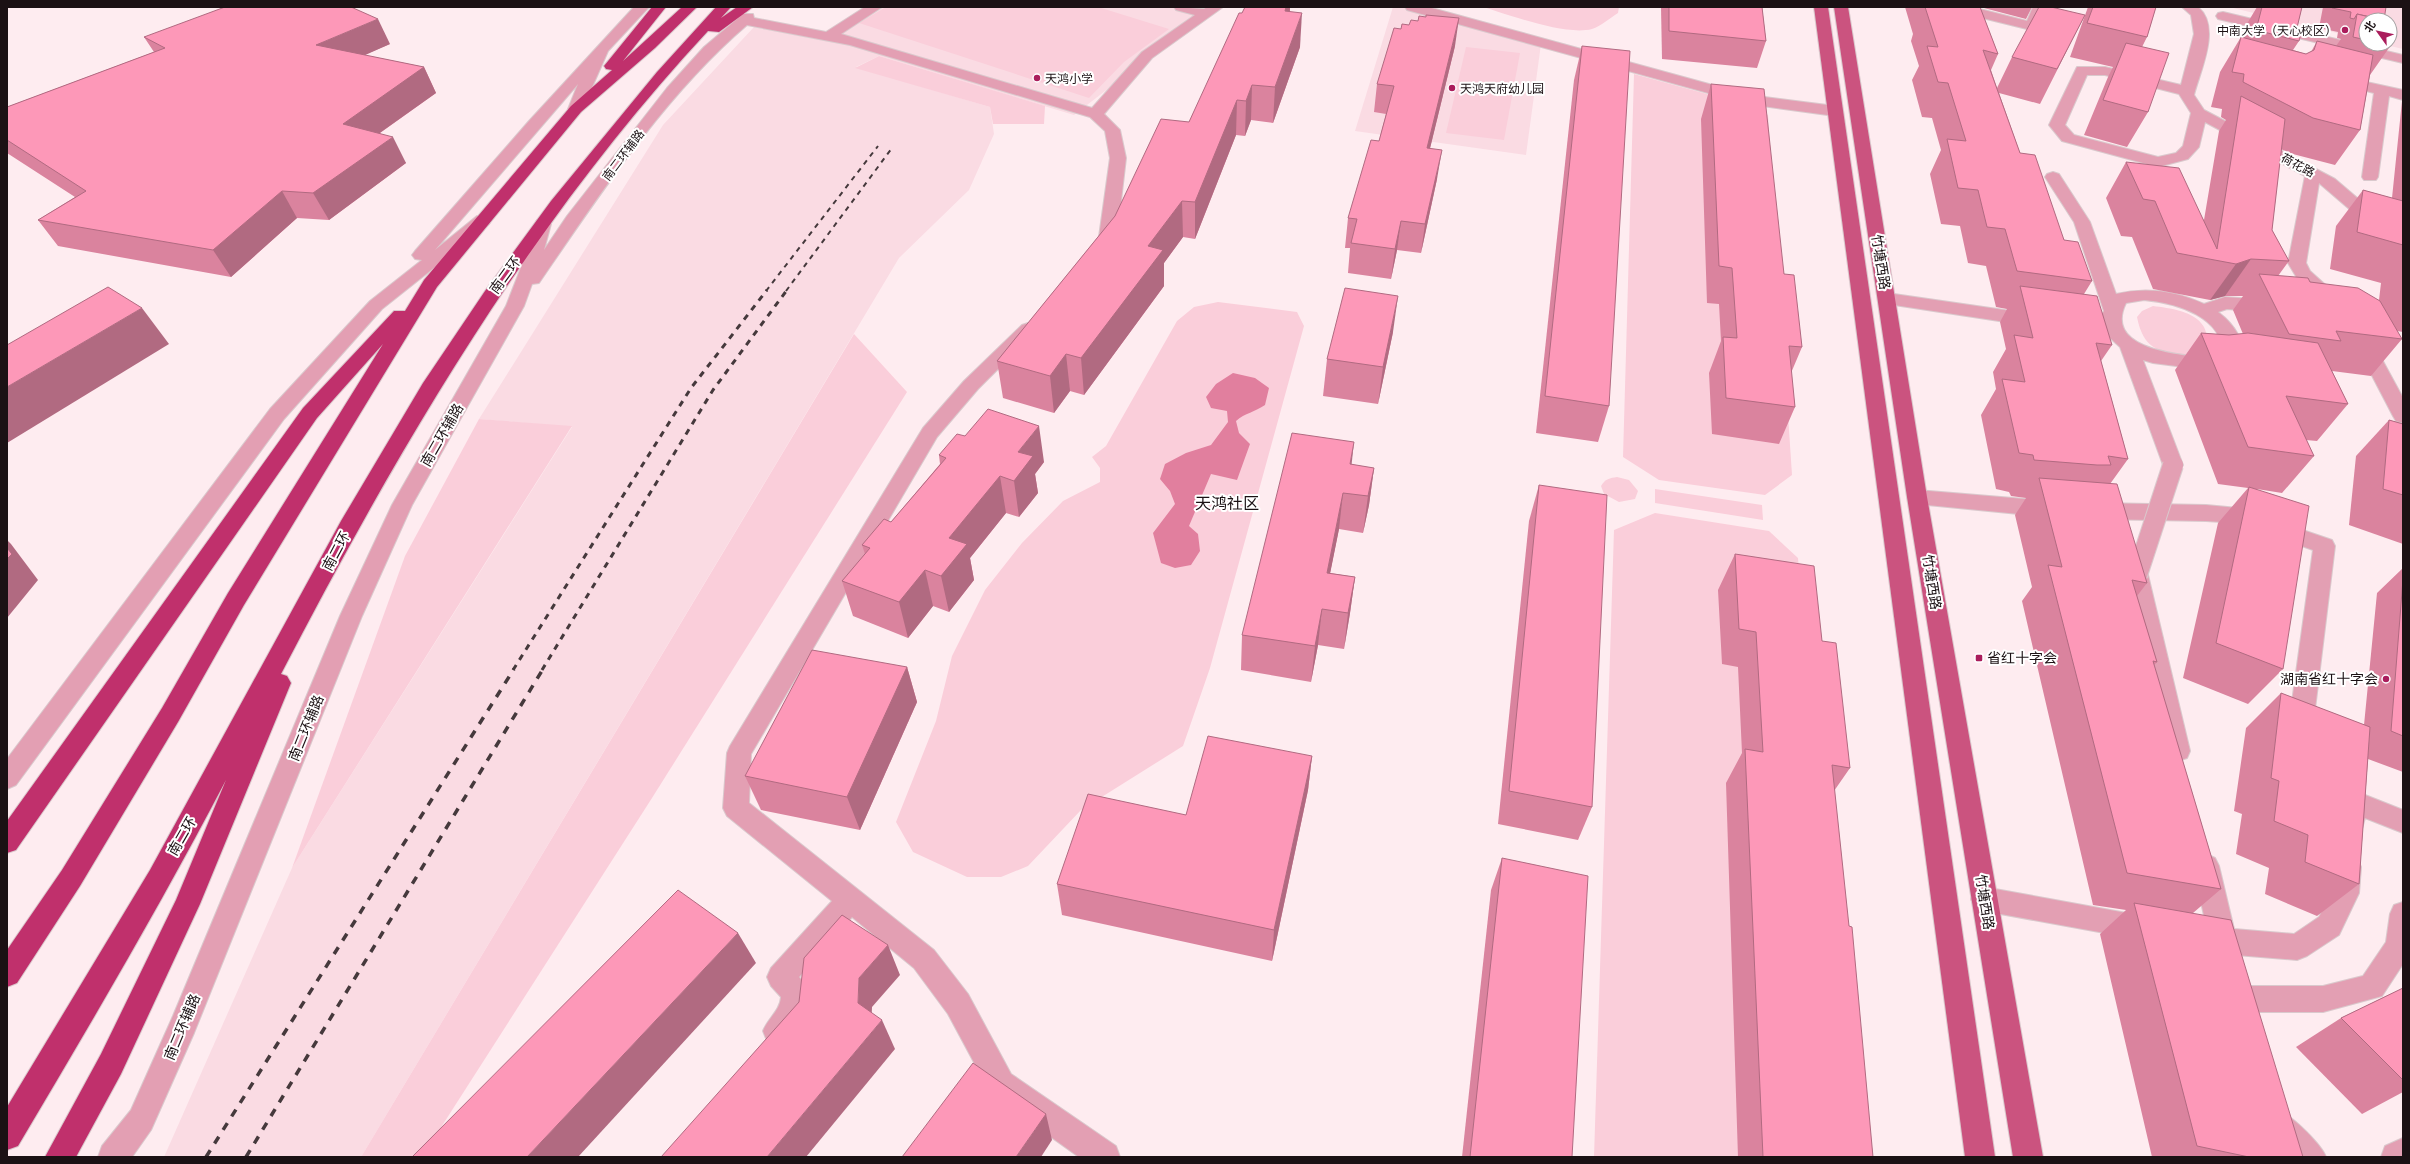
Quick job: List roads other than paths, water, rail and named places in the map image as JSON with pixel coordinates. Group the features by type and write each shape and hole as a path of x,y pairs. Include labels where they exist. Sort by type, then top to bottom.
{"highway":[{"path":"7,842 310,414 430,284 659,7"},
{"path":"576,109 650,46 690,7"},
{"name":"南二环","path":"7,1135 57,1053 204,796 372,484 493,292 592,158 678,57 724,7"},
{"path":"7,974 79,864 170,715 236,600 430,284"},
{"path":"60,1157 110,1064 187,904 248,762 318,586"}],"main road":[{"name":"竹塘西路","path":"1821,7 1980,1157"},
{"name":"竹塘西路","path":"1841,7 1918,497 2028,1157"}],"street":[{"path":"7,778 277,414 376,305 534,124 642,7"},
{"path":"828,36 875,7"},
{"path":"1181,7 1211,11"},
{"path":"1412,7 1741,97 1835,111"},
{"path":"1955,7 2031,26 2040,7"},
{"path":"2189,7 2195,10 2201,19 2202,36 2187,91 2105,71 2082,70 2057,125 2068,138 2158,162 2182,156 2191,146 2199,113"},
{"path":"1095,114 1147,55 1211,11"},
{"path":"678,57 749,14 828,36 853,41 1095,114 1112,130 1118,158 1107,244 1092,266"},
{"name":"南二环辅路","path":"113,1157 141,1120 184,1023 351,616 402,504 515,306 573,220 672,91 709,50 749,14"},
{"path":"2222,16 2293,40 2403,59"},
{"path":"576,109 588,78 602,49"},
{"path":"2323,76 2403,95"},
{"path":"2370,177 2382,90"},
{"name":"荷花路","path":"2187,91 2186,95 2199,113 2329,182 2403,246"},
{"path":"2313,174 2297,263 2303,274 2340,314 2321,313"},
{"path":"2052,177 2082,222 2113,310"},
{"path":"376,305 484,219"},
{"name":"南二环辅路","path":"515,306 531,265 543,224"},
{"path":"2144,295 2173,299 2204,311 2225,327 2232,342 2232,361 2215,365 2187,363 2153,357 2128,345 2114,331 2111,315 2113,310 2119,299 2144,295"},
{"path":"1887,299 2114,331"},
{"path":"2204,311 2225,303 2284,308"},
{"path":"1042,315 971,385 930,433 738,753 736,808 924,959 958,1004 1001,1084 1106,1157"},
{"path":"2354,329 2359,333 2403,416"},
{"path":"2128,345 2173,465 2137,575 2184,774"},
{"path":"1918,497 2075,511 2206,513 2238,516 2324,546 2303,709"},
{"path":"1984,899 2224,942 2297,947 2330,926 2346,893 2353,808 2360,804 2403,822"},
{"path":"2200,843 2236,992 2323,999 2372,987 2399,946 2403,914"},
{"path":"758,1052 794,1012 795,993 781,977 850,900"},
{"path":"966,1078 984,1053"},
{"path":"2267,1109 2292,1140 2311,1157"},
{"path":"2396,1157 2403,1153"}],"railway":[{"path":"766,291 878,146"},
{"path":"786,291 892,148"},
{"path":"513,670 691,388 767,290"},
{"path":"542,670 713,390 787,290"},
{"path":"206,1157 514,669"},
{"path":"246,1157 543,669"}],"place":[{"name":"中南大学（天心校区）","path":"2345,30"},
{"name":"天鸿小学","path":"1037,78"},
{"name":"天鸿天府幼儿园","path":"1452,88"},
{"name":"省红十字会","path":"1979,658"},
{"name":"湖南省红十字会","path":"2386,679"}],"district":[{"name":"天鸿社区","path":"1227,503"}]}
